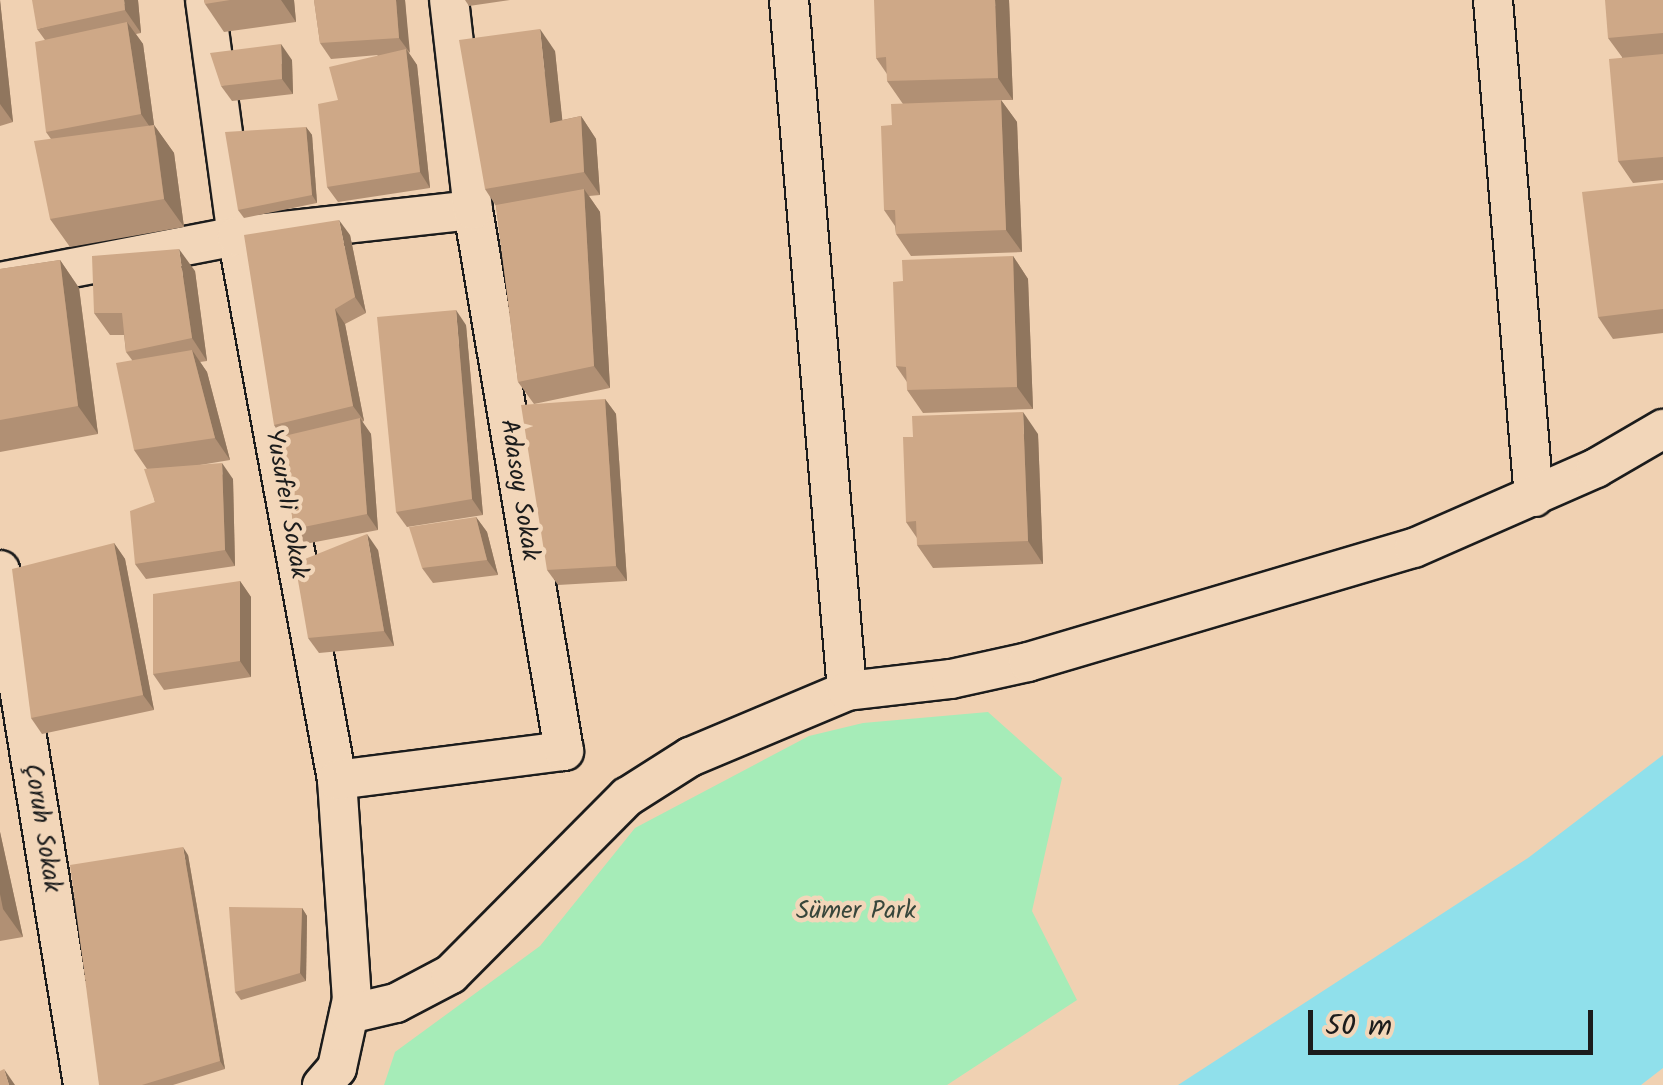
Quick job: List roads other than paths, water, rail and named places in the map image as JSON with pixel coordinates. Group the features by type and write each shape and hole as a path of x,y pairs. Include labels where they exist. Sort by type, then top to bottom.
{"street":[{"name":"Yusufeli Sokak","path":"206,0 237,236 337,780 349,1014 330,1076"},
{"name":"Adasoy Sokak","path":"337,780 564,751 473,210 449,0"},
{"path":"788,0 847,691"},
{"path":"1493,0 1534,497"},
{"path":"0,282 237,236 473,210"},
{"path":"349,1014 396,1003 452,974 657,776 847,691 951,680 1028,662 1315,580 1534,497 1663,429"},
{"name":"Çoruh Sokak","path":"0,570 83,1085"}],"water":[{"path":"1663,755 1663,1068 1641,1085 1178,1085 1528,858"}],"park label":[{"name":"Sümer Park","path":"856,911"}]}
